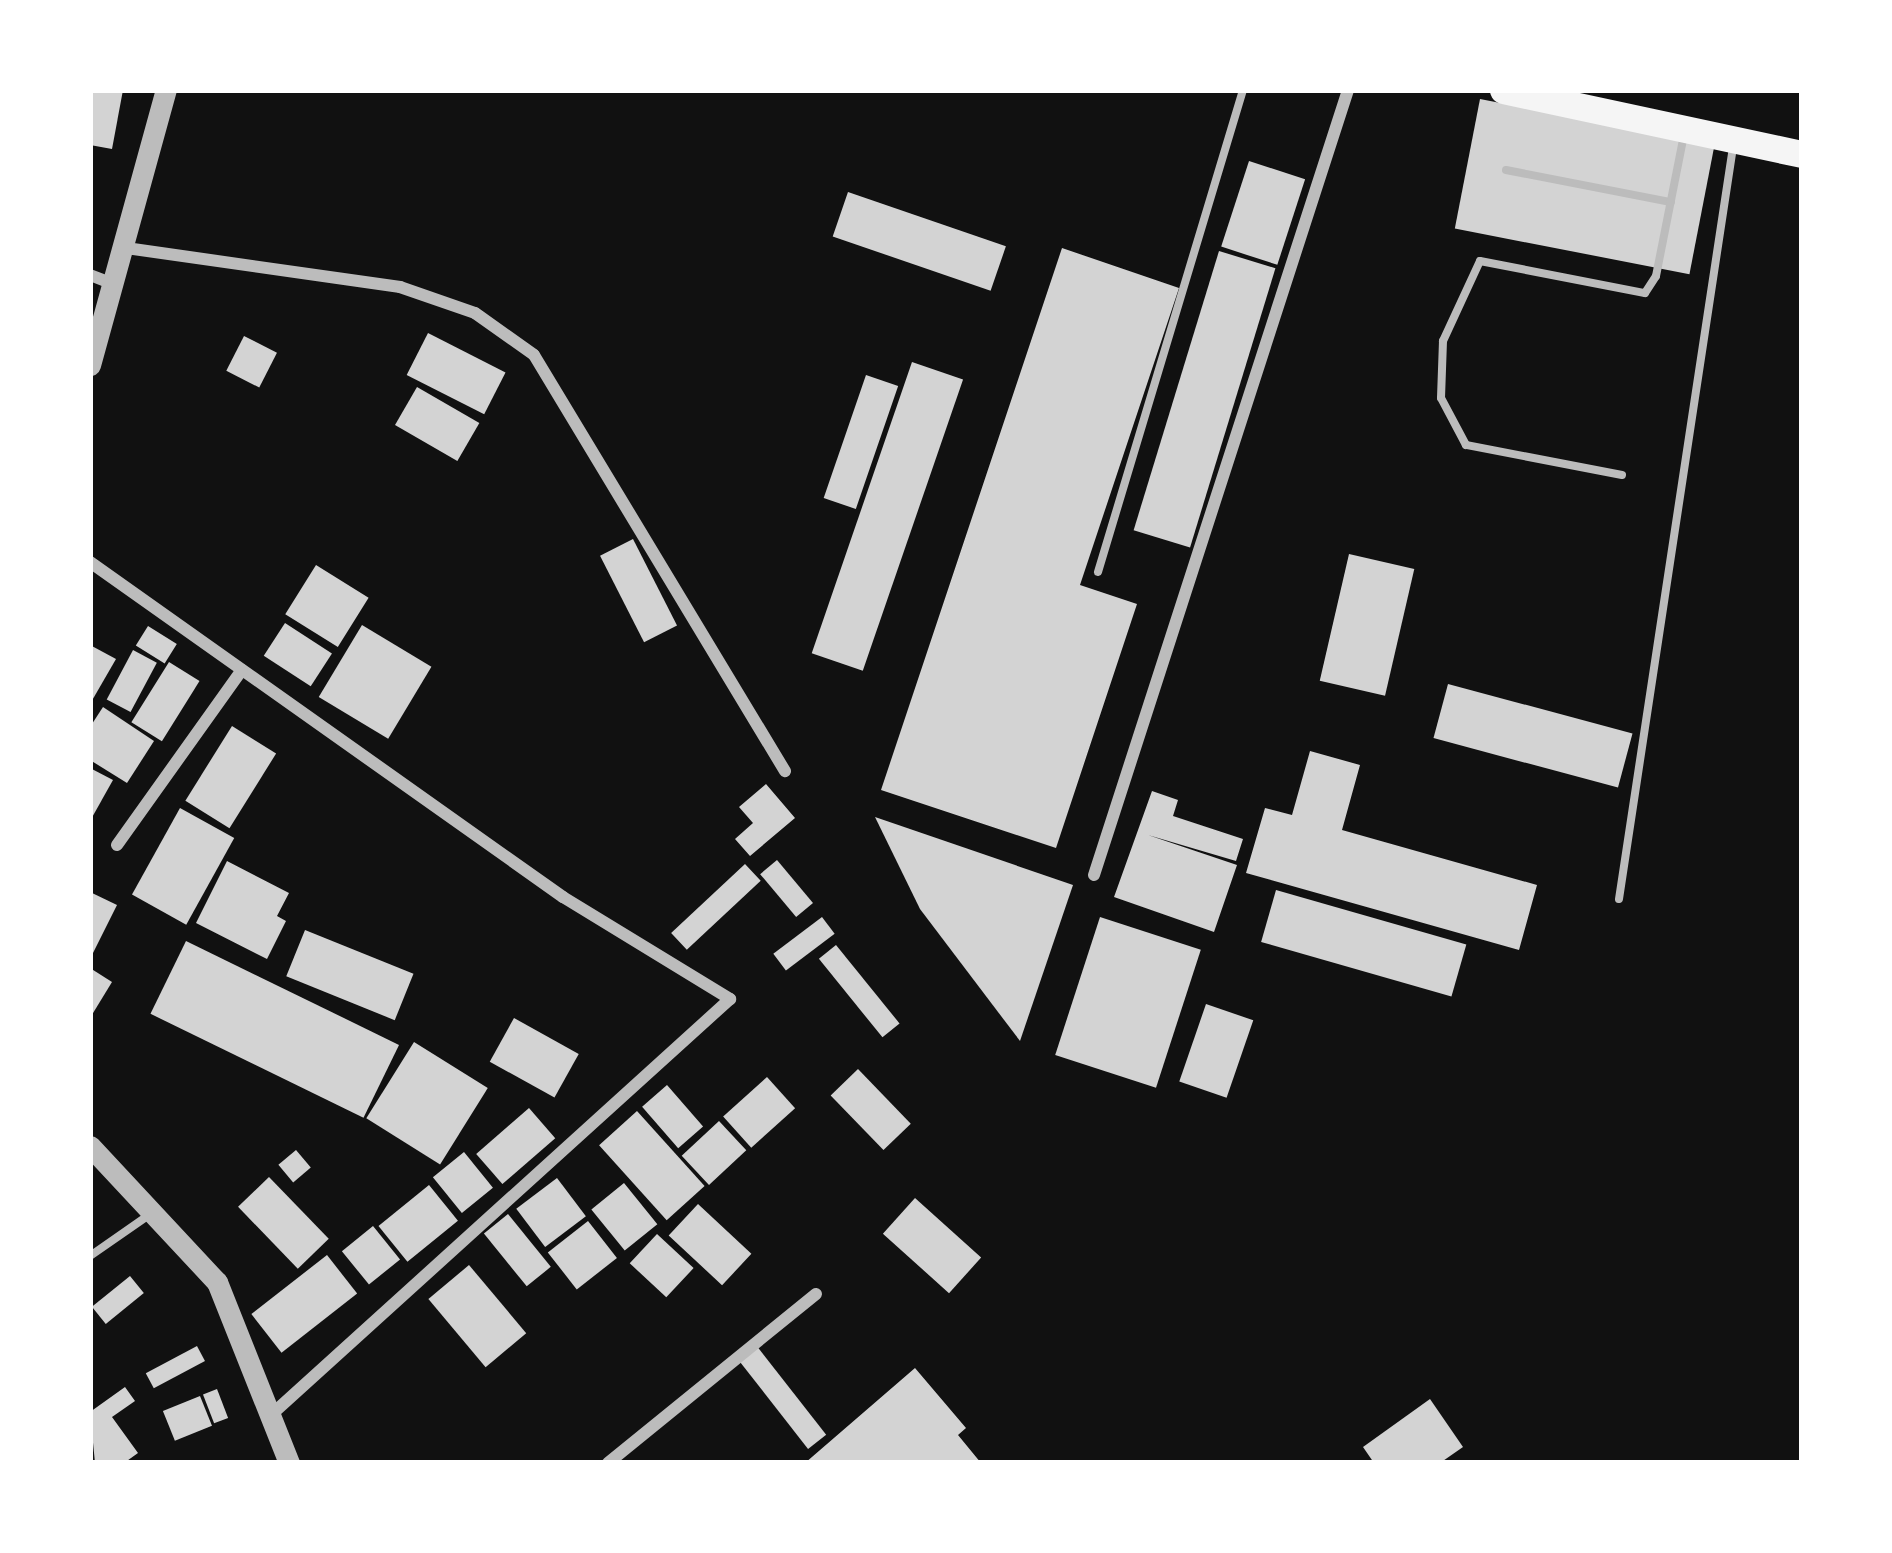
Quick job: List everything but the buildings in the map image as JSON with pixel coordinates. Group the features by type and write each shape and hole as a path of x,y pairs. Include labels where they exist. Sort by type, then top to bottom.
{"highway":[{"path":"1503,90 1802,154"}],"street":[{"path":"90,365 166,90"},
{"path":"1094,875 1348,90"},
{"path":"126,248 400,287 475,313 534,355 785,771"},
{"path":"90,275 116,284"},
{"path":"90,562 563,897 730,999 270,1416"},
{"path":"117,845 242,670"},
{"path":"90,1146 218,1282 289,1463"},
{"path":"608,1463 816,1294"}],"lane":[{"path":"1099,572 1243,90"},
{"path":"1622,475 1466,445 1441,398 1443,341 1480,261 1645,293 1656,276 1685,127"},
{"path":"1619,899 1735,137"},
{"path":"1506,170 1671,202"},
{"path":"90,1256 155,1210"}]}
